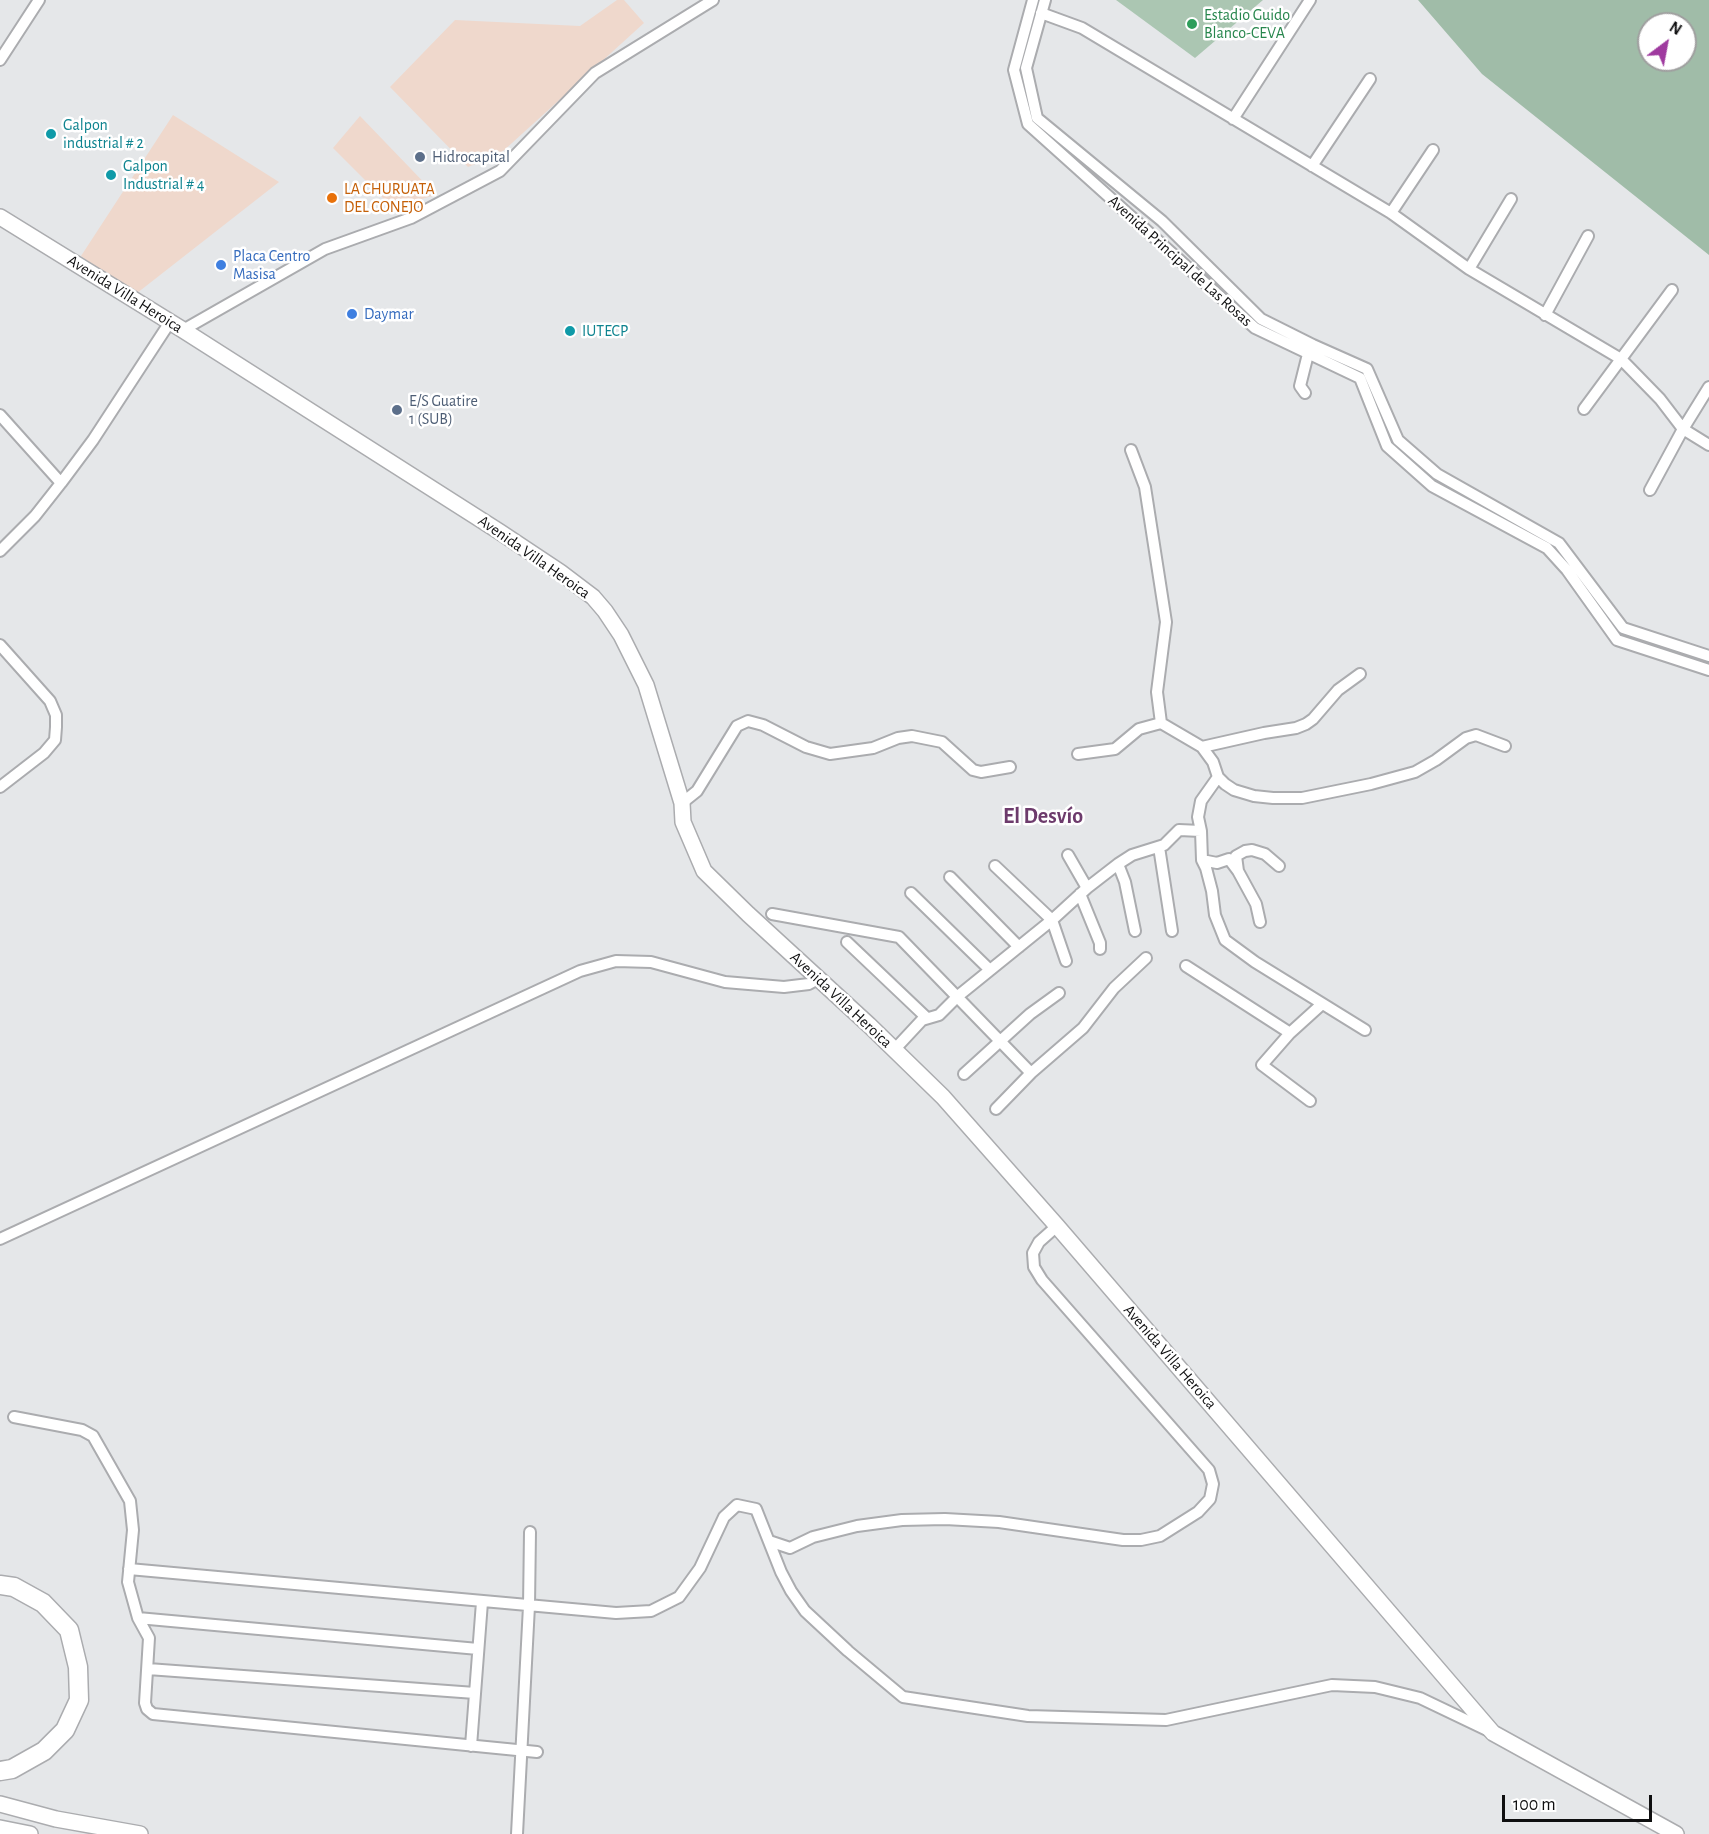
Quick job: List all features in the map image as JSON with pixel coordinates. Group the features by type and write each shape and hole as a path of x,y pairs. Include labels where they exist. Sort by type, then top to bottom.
{"highway":[{"path":"0,1585 14,1587 43,1603 69,1630 78,1667 79,1700 65,1730 44,1751 12,1769 0,1771"}],"main road":[{"name":"Avenida Villa Heroica","path":"0,217 500,532 593,597 605,610 621,635 646,685 682,803 683,822 704,871 944,1097 1493,1733 1676,1834"},
{"path":"0,1803 56,1819 140,1834"},
{"path":"0,1828 30,1834"}],"street":[{"path":"0,60 39,0"},
{"path":"0,550 35,516 61,483 176,326 325,249 411,218 500,171 596,73 713,0"},
{"name":"Avenida Principal de Las Rosas","path":"1033,0 1014,70 1028,124 1255,328 1360,378 1387,446 1432,486 1547,548 1567,570 1617,640 1709,670"},
{"path":"1045,0 1026,68 1037,118 1162,221 1261,319 1367,369 1398,440 1437,474 1559,543 1623,628 1709,656"},
{"path":"1233,119 1310,0"},
{"path":"1041,13 1082,28 1391,213 1469,269 1621,359 1660,399 1683,429 1709,445"},
{"path":"1312,166 1370,79"},
{"path":"1391,213 1433,150"},
{"path":"1469,269 1511,199"},
{"path":"1545,315 1588,236"},
{"path":"1584,409 1672,290"},
{"path":"1305,393 1300,386 1308,354"},
{"path":"1650,490 1709,387"},
{"path":"0,415 61,483"},
{"path":"1131,450 1145,487 1166,622 1157,692 1161,723"},
{"path":"0,645 50,701 56,715 55,740 44,753 0,787"},
{"path":"1202,747 1306,724 1338,690 1360,674"},
{"path":"682,803 697,791 737,726 748,721 763,725 806,747 830,754 873,748 898,738 912,736 942,742 973,770 981,772 1010,767"},
{"path":"1078,754 1116,749 1139,729 1161,723 1202,747 1213,762 1218,777 1234,790 1254,796 1302,798 1371,784 1415,772 1466,738 1476,735 1505,746"},
{"path":"1218,777 1201,801 1198,817 1202,860 1212,891 1215,915 1225,940 1255,962 1365,1030"},
{"path":"895,1049 922,1020 939,1015 958,996 1118,864 1132,855 1159,847 1179,830 1201,831"},
{"path":"1159,847 1172,931"},
{"path":"1238,871 1236,856 1252,850 1265,854 1280,866"},
{"path":"1068,855 1083,891 1100,949"},
{"path":"1202,860 1217,863 1229,860 1238,871 1256,904 1260,922"},
{"path":"1118,864 1125,882 1135,931"},
{"path":"995,866 1052,920 1066,961"},
{"path":"950,877 1019,947"},
{"path":"911,893 990,970"},
{"path":"772,914 899,937 1031,1073"},
{"path":"847,942 927,1018"},
{"path":"996,1109 1031,1073 1083,1028 1114,988 1146,958"},
{"path":"0,1239 580,971 616,962 651,962 725,982 784,987 809,984 818,979"},
{"path":"1186,966 1290,1033"},
{"path":"964,1074 1059,993"},
{"path":"1310,1101 1262,1065 1290,1033 1322,1004"},
{"path":"769,1541 790,1548 813,1537 857,1526 902,1520 945,1519 999,1522 1123,1540 1141,1539 1160,1536 1198,1512 1210,1499 1213,1484 1209,1470 1042,1280 1034,1267 1033,1253 1039,1242 1057,1226"},
{"path":"14,1417 82,1430 93,1436 130,1501 133,1530 128,1582 138,1618 148,1638 145,1703 147,1709 153,1714 537,1752"},
{"path":"129,1569 616,1613 651,1611 679,1597 700,1568 724,1517 737,1505 756,1509 781,1572 805,1611 903,1697 1028,1716 1166,1719 1332,1685 1375,1687 1420,1698 1493,1733"},
{"path":"517,1834 529,1606 530,1532"},
{"path":"471,1746 482,1602"},
{"path":"138,1618 478,1649"},
{"path":"148,1669 475,1693"}],"shaded area":[{"path":"617,0 624,0 644,23 501,153 468,167 390,87 455,20 580,26"},
{"path":"173,115 279,182 132,297 81,256"},
{"path":"360,116 436,195 392,207 333,148"}],"green space":[{"name":"Estadio Guido Blanco-CEVA","path":"1116,0 1263,0 1195,58"},
{"path":"1418,0 1709,0 1709,255 1482,74"}],"place":[{"name":"Estadio Guido Blanco-CEVA","path":"1192,24"},
{"name":"Galpon industrial # 2","path":"51,134"},
{"name":"Hidrocapital","path":"420,157"},
{"name":"Galpon Industrial # 4","path":"111,175"},
{"name":"LA CHURUATA DEL CONEJO","path":"332,198"},
{"name":"Placa Centro Masisa","path":"221,265"},
{"name":"Daymar","path":"352,314"},
{"name":"IUTECP","path":"570,331"},
{"name":"E/S Guatire 1 (SUB)","path":"397,410"}],"district":[{"name":"El Desvío","path":"1043,816"}]}
